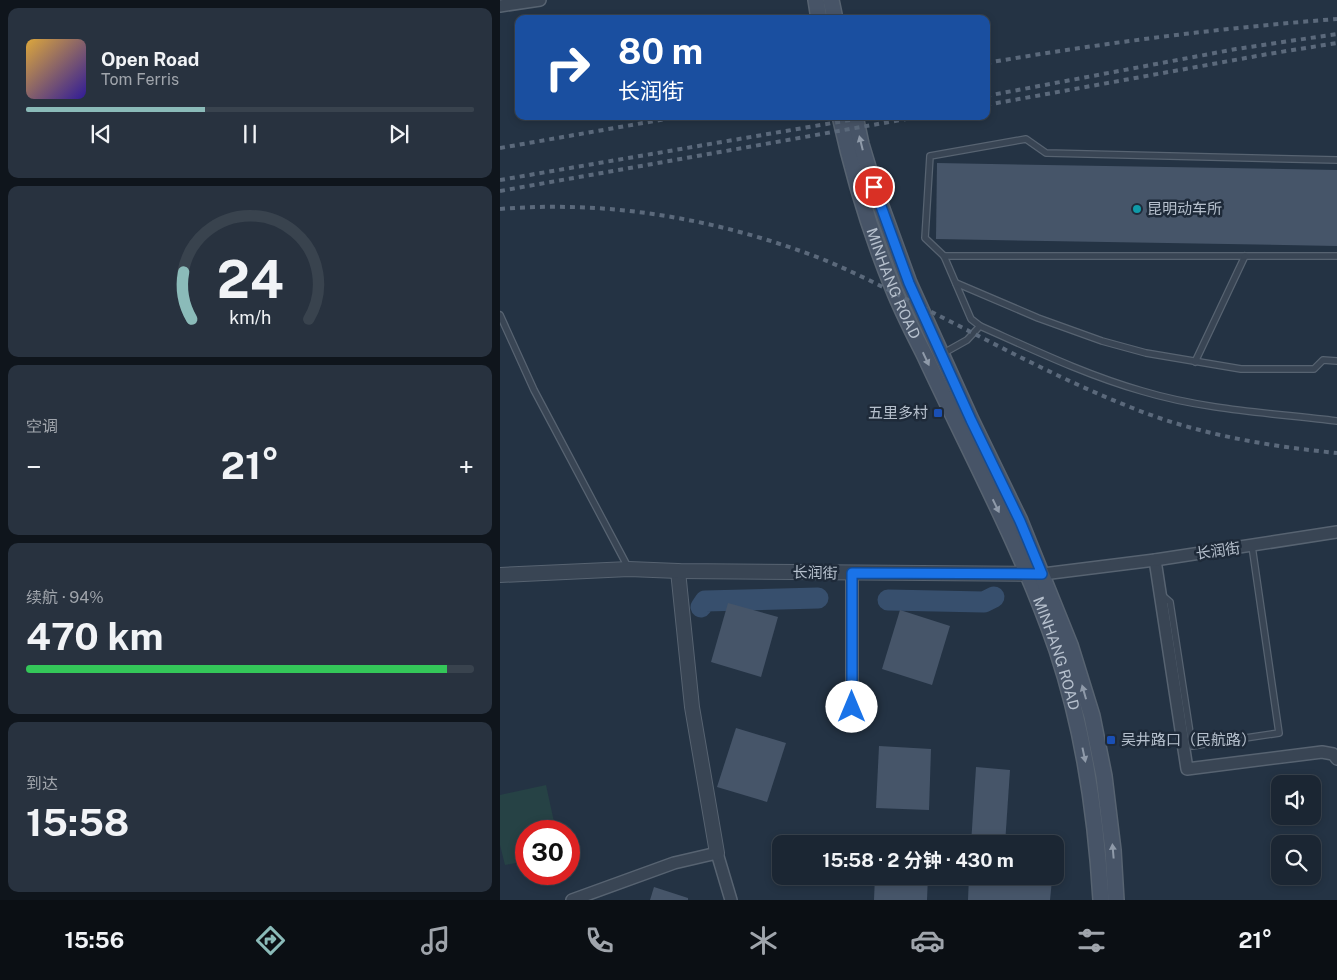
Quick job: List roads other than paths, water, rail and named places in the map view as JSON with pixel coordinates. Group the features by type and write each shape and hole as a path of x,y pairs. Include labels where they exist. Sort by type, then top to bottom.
{"main road":[{"path":"816,0 818,15"},
{"path":"831,0 833,15"},
{"name":"MINHANG ROAD","path":"841,120 847,148 873,237 893,290 1070,644 1092,716 1104,776 1113,850 1116,900"},
{"name":"MINHANG ROAD","path":"856,120 874,187 909,283 971,420 1020,521 1077,720 1090,788 1098,851 1101,900"}],"street":[{"path":"500,6 540,0"},
{"name":"长润街","path":"500,575 629,569 1035,575 1155,560 1337,532"},
{"path":"1155,560 1187,769 1322,752 1333,754 1337,759"},
{"path":"678,571 692,707 717,852 731,900"},
{"path":"852,573 852,707"},
{"path":"572,900 674,864 717,852"}],"lane":[{"path":"1337,160 1046,153 1026,139 930,156 925,238 944,256 971,319 980,326 1070,367 1144,392 1204,405 1337,421"},
{"path":"944,256 1337,256"},
{"path":"1196,362 1245,256"},
{"path":"956,283 1038,318 1102,341 1146,354 1241,369 1314,369 1323,360 1337,361"},
{"path":"500,315 534,390 629,569"},
{"path":"942,354 967,340 980,326"},
{"path":"1160,592 1170,602 1192,746 1279,732 1252,546"}],"waterway":[{"path":"888,600 984,602 994,597"},
{"path":"701,607 705,601 818,598"}],"railway":[{"path":"990,62 1161,37 1337,19"},
{"path":"990,95 1236,49 1337,34"},
{"path":"990,104 1337,43"},
{"path":"500,148 660,120"},
{"path":"500,180 850,120"},
{"path":"500,191 900,120"},
{"path":"500,209 582,207 623,210 704,223 744,233 822,259 877,284 1046,370 1130,407 1180,425 1232,438 1284,447 1337,453"}],"place":[{"name":"昆明动车所","path":"1137,209"},
{"name":"五里多村","path":"938,413"},
{"name":"吴井路口（民航路）","path":"1111,740"}]}
